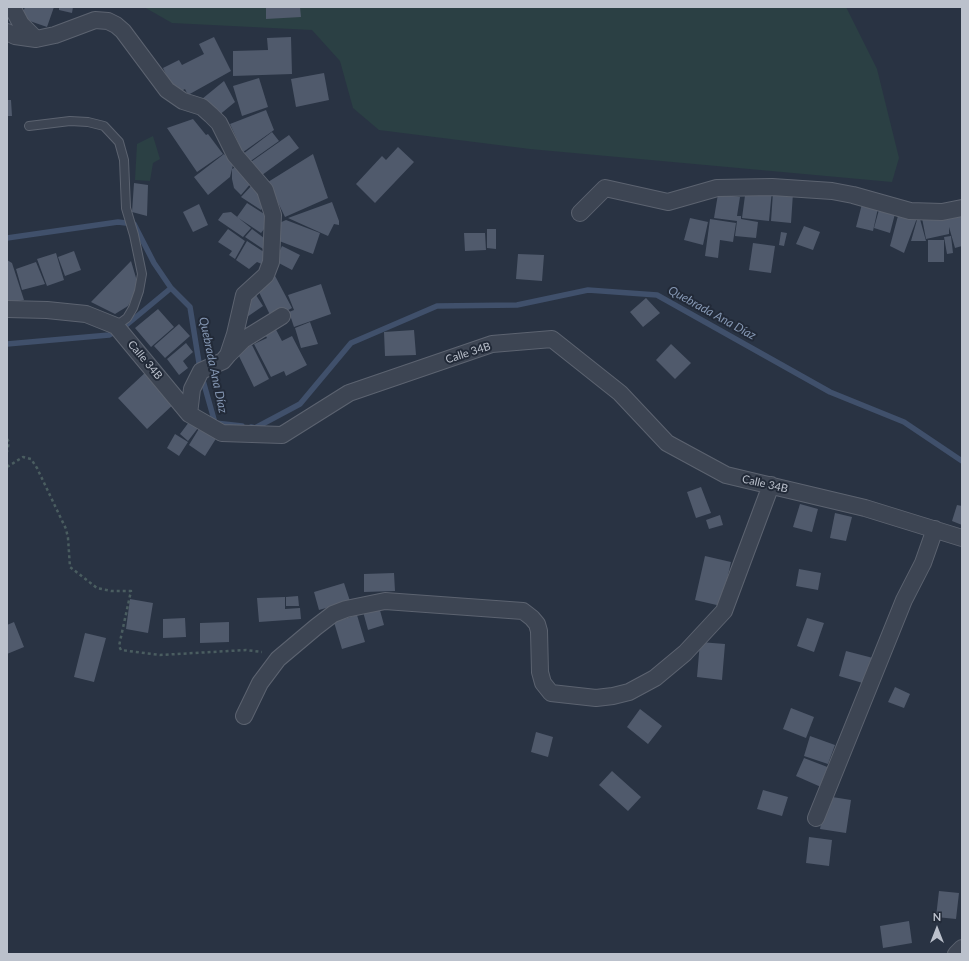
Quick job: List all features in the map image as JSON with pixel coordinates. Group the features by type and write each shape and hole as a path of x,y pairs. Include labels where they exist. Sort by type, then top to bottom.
{"street":[{"path":"12,7 21,24 36,39"},
{"path":"7,32 15,36 36,39 55,35 95,20 108,21 116,25 123,31 166,90 183,101 202,107 219,123 235,155 265,190 274,215 271,262 266,275 244,295 235,334 228,355"},
{"path":"580,213 605,188 668,202 717,188 772,187 832,191 910,211 942,212 962,208"},
{"name":"Calle 34B","path":"7,309 47,310 86,314 119,330 189,414 222,433 282,435 349,393 492,344 552,339 620,393 667,443 726,475 865,508 962,538"},
{"path":"189,414 192,389 201,371 223,361 243,340 282,316"},
{"path":"244,716 260,683 278,658 333,614 372,602 385,601 517,610 528,614 537,624 539,631 540,672 543,683 551,693 596,698 629,692 655,678 685,653 724,611 771,485"},
{"path":"816,818 904,600 923,563 935,529"},
{"path":"956,954 962,948"}],"lane":[{"path":"29,126 70,121 88,122 104,126 119,142 124,160 126,208 134,235 142,274 139,291 133,308 119,330"}],"path":[{"path":"7,439 9,442 7,452"},
{"path":"7,467 23,457 31,459 37,468 66,528 70,567 97,588 111,591 131,591 119,646 121,650 160,655 246,650 284,654"}],"green space":[{"path":"144,7 846,7 877,69 899,158 892,182 530,149 379,130 353,108 340,61 312,30 172,23"},
{"path":"153,136 160,159 153,163 150,181 135,180 137,144"}],"building":[{"path":"25,7 54,7 47,27 21,18"},
{"path":"59,7 73,7 72,13 59,10"},
{"path":"266,7 300,7 301,17 266,19"},
{"path":"214,37 231,71 188,95 185,89 175,94 163,68 179,60 182,65 204,54 199,44"},
{"path":"291,37 292,74 233,76 233,51 268,50 267,38"},
{"path":"324,73 329,100 296,107 291,79"},
{"path":"259,78 268,107 242,116 233,86"},
{"path":"224,81 235,102 218,116 202,99"},
{"path":"7,100 11,100 12,116 7,116"},
{"path":"266,110 274,130 239,155 234,148 239,144 230,124"},
{"path":"193,119 206,135 208,134 223,154 197,172 167,128"},
{"path":"272,132 279,141 245,165 239,157"},
{"path":"289,135 299,148 258,178 248,164"},
{"path":"398,147 414,162 375,203 356,184 382,156 386,160"},
{"path":"224,154 233,165 230,177 208,195 194,177"},
{"path":"313,154 328,198 285,217 268,182"},
{"path":"236,167 252,182 241,195 234,188 232,179 232,169"},
{"path":"134,183 148,185 147,216 132,212"},
{"path":"253,184 267,202 261,210 241,197"},
{"path":"746,188 772,190 769,221 742,218"},
{"path":"773,192 793,193 791,223 771,221"},
{"path":"718,194 740,197 737,216 741,216 741,219 758,222 756,238 735,236 737,221 714,218"},
{"path":"332,202 339,225 334,224 328,236 288,218"},
{"path":"247,203 272,219 261,233 237,217"},
{"path":"199,204 208,225 193,232 183,212"},
{"path":"862,204 878,208 873,231 856,227"},
{"path":"880,206 896,210 890,233 874,228"},
{"path":"962,211 962,246 955,248 949,227 949,234 926,239 922,218"},
{"path":"231,212 251,228 243,237 218,220 223,213"},
{"path":"899,212 917,218 904,253 890,246"},
{"path":"690,218 708,222 703,245 684,240"},
{"path":"710,219 736,223 733,242 720,240 718,258 705,256"},
{"path":"920,219 926,241 911,241 917,220"},
{"path":"286,220 320,233 313,254 274,239 277,224"},
{"path":"804,226 820,232 813,250 796,244"},
{"path":"228,229 245,241 235,259 229,255 232,251 218,242"},
{"path":"252,229 268,241 263,249 245,237"},
{"path":"487,229 496,229 496,249 487,248"},
{"path":"781,232 787,233 784,246 779,245"},
{"path":"464,233 485,233 486,250 465,251"},
{"path":"951,236 953,253 947,254 944,237"},
{"path":"928,240 944,240 944,262 928,262"},
{"path":"247,241 267,254 264,265 257,262 249,269 236,260"},
{"path":"753,243 775,246 771,273 749,270"},
{"path":"282,246 300,255 292,270 275,261"},
{"path":"74,251 81,270 65,276 58,257"},
{"path":"56,253 64,280 47,286 37,259"},
{"path":"518,254 544,255 542,281 516,279"},
{"path":"7,260 12,263 24,300 7,303"},
{"path":"131,261 137,281 134,295 128,306 115,314 91,302"},
{"path":"36,262 45,284 22,290 16,269"},
{"path":"273,272 292,308 272,319 257,288"},
{"path":"321,284 331,314 294,327 289,312 294,310 288,295"},
{"path":"254,292 263,306 247,317 242,310"},
{"path":"646,298 660,313 643,327 630,312"},
{"path":"158,309 174,327 151,347 135,328"},
{"path":"310,322 318,344 301,348 295,328"},
{"path":"179,324 190,336 165,358 154,346"},
{"path":"273,324 282,341 292,336 307,365 286,376 284,371 271,377 254,344 267,338 262,329"},
{"path":"414,330 416,355 385,356 384,332"},
{"path":"186,343 193,352 183,361 188,368 179,375 167,359"},
{"path":"671,344 691,363 675,379 656,360"},
{"path":"252,345 269,379 254,387 237,352"},
{"path":"147,371 176,402 147,429 118,398"},
{"path":"189,422 198,428 188,441 180,434"},
{"path":"200,427 217,437 205,456 189,445"},
{"path":"175,434 188,442 179,456 167,448"},
{"path":"701,487 711,513 696,518 687,492"},
{"path":"800,504 818,509 812,532 793,527"},
{"path":"957,505 962,506 962,525 952,521"},
{"path":"835,513 852,517 846,541 830,538"},
{"path":"720,515 723,525 709,529 706,520"},
{"path":"705,556 731,562 721,606 695,600"},
{"path":"799,569 821,573 818,590 796,586"},
{"path":"394,573 395,591 364,592 364,574"},
{"path":"344,583 350,601 319,610 314,592"},
{"path":"298,596 299,606 286,606 286,597"},
{"path":"285,597 285,609 300,608 301,619 259,622 257,598"},
{"path":"130,599 153,603 148,633 126,629"},
{"path":"378,603 384,625 368,630 362,608"},
{"path":"357,615 365,642 342,649 334,622"},
{"path":"185,618 186,637 163,638 163,619"},
{"path":"807,618 824,623 814,652 797,646"},
{"path":"14,622 24,647 7,654 7,625"},
{"path":"229,622 229,642 200,643 200,623"},
{"path":"85,633 106,638 94,682 74,677"},
{"path":"700,642 725,644 722,680 697,677"},
{"path":"846,651 873,658 866,684 839,676"},
{"path":"895,687 910,694 904,708 888,702"},
{"path":"791,708 814,717 806,738 783,729"},
{"path":"640,709 662,726 648,744 627,727"},
{"path":"536,732 553,737 548,757 531,752"},
{"path":"810,736 835,745 828,764 804,756"},
{"path":"804,758 830,768 821,787 796,776"},
{"path":"612,771 641,797 628,811 599,785"},
{"path":"763,790 788,797 782,816 757,809"},
{"path":"826,796 851,800 846,833 820,829"},
{"path":"809,837 832,840 829,866 806,863"},
{"path":"939,891 959,893 956,919 936,917"},
{"path":"909,921 912,943 883,948 880,926"}],"waterway":[{"name":"Quebrada Ana Díaz","path":"7,238 118,222 134,224 154,263 171,288 190,307 200,369"},
{"path":"7,344 109,335 124,327 171,288"},
{"name":"Quebrada Ana Díaz","path":"251,427 255,428 300,404 351,343 437,306 517,305 588,290 657,295 830,392 904,422 962,461"},
{"name":"Quebrada Ana Díaz","path":"202,377 215,423 242,426"}]}
